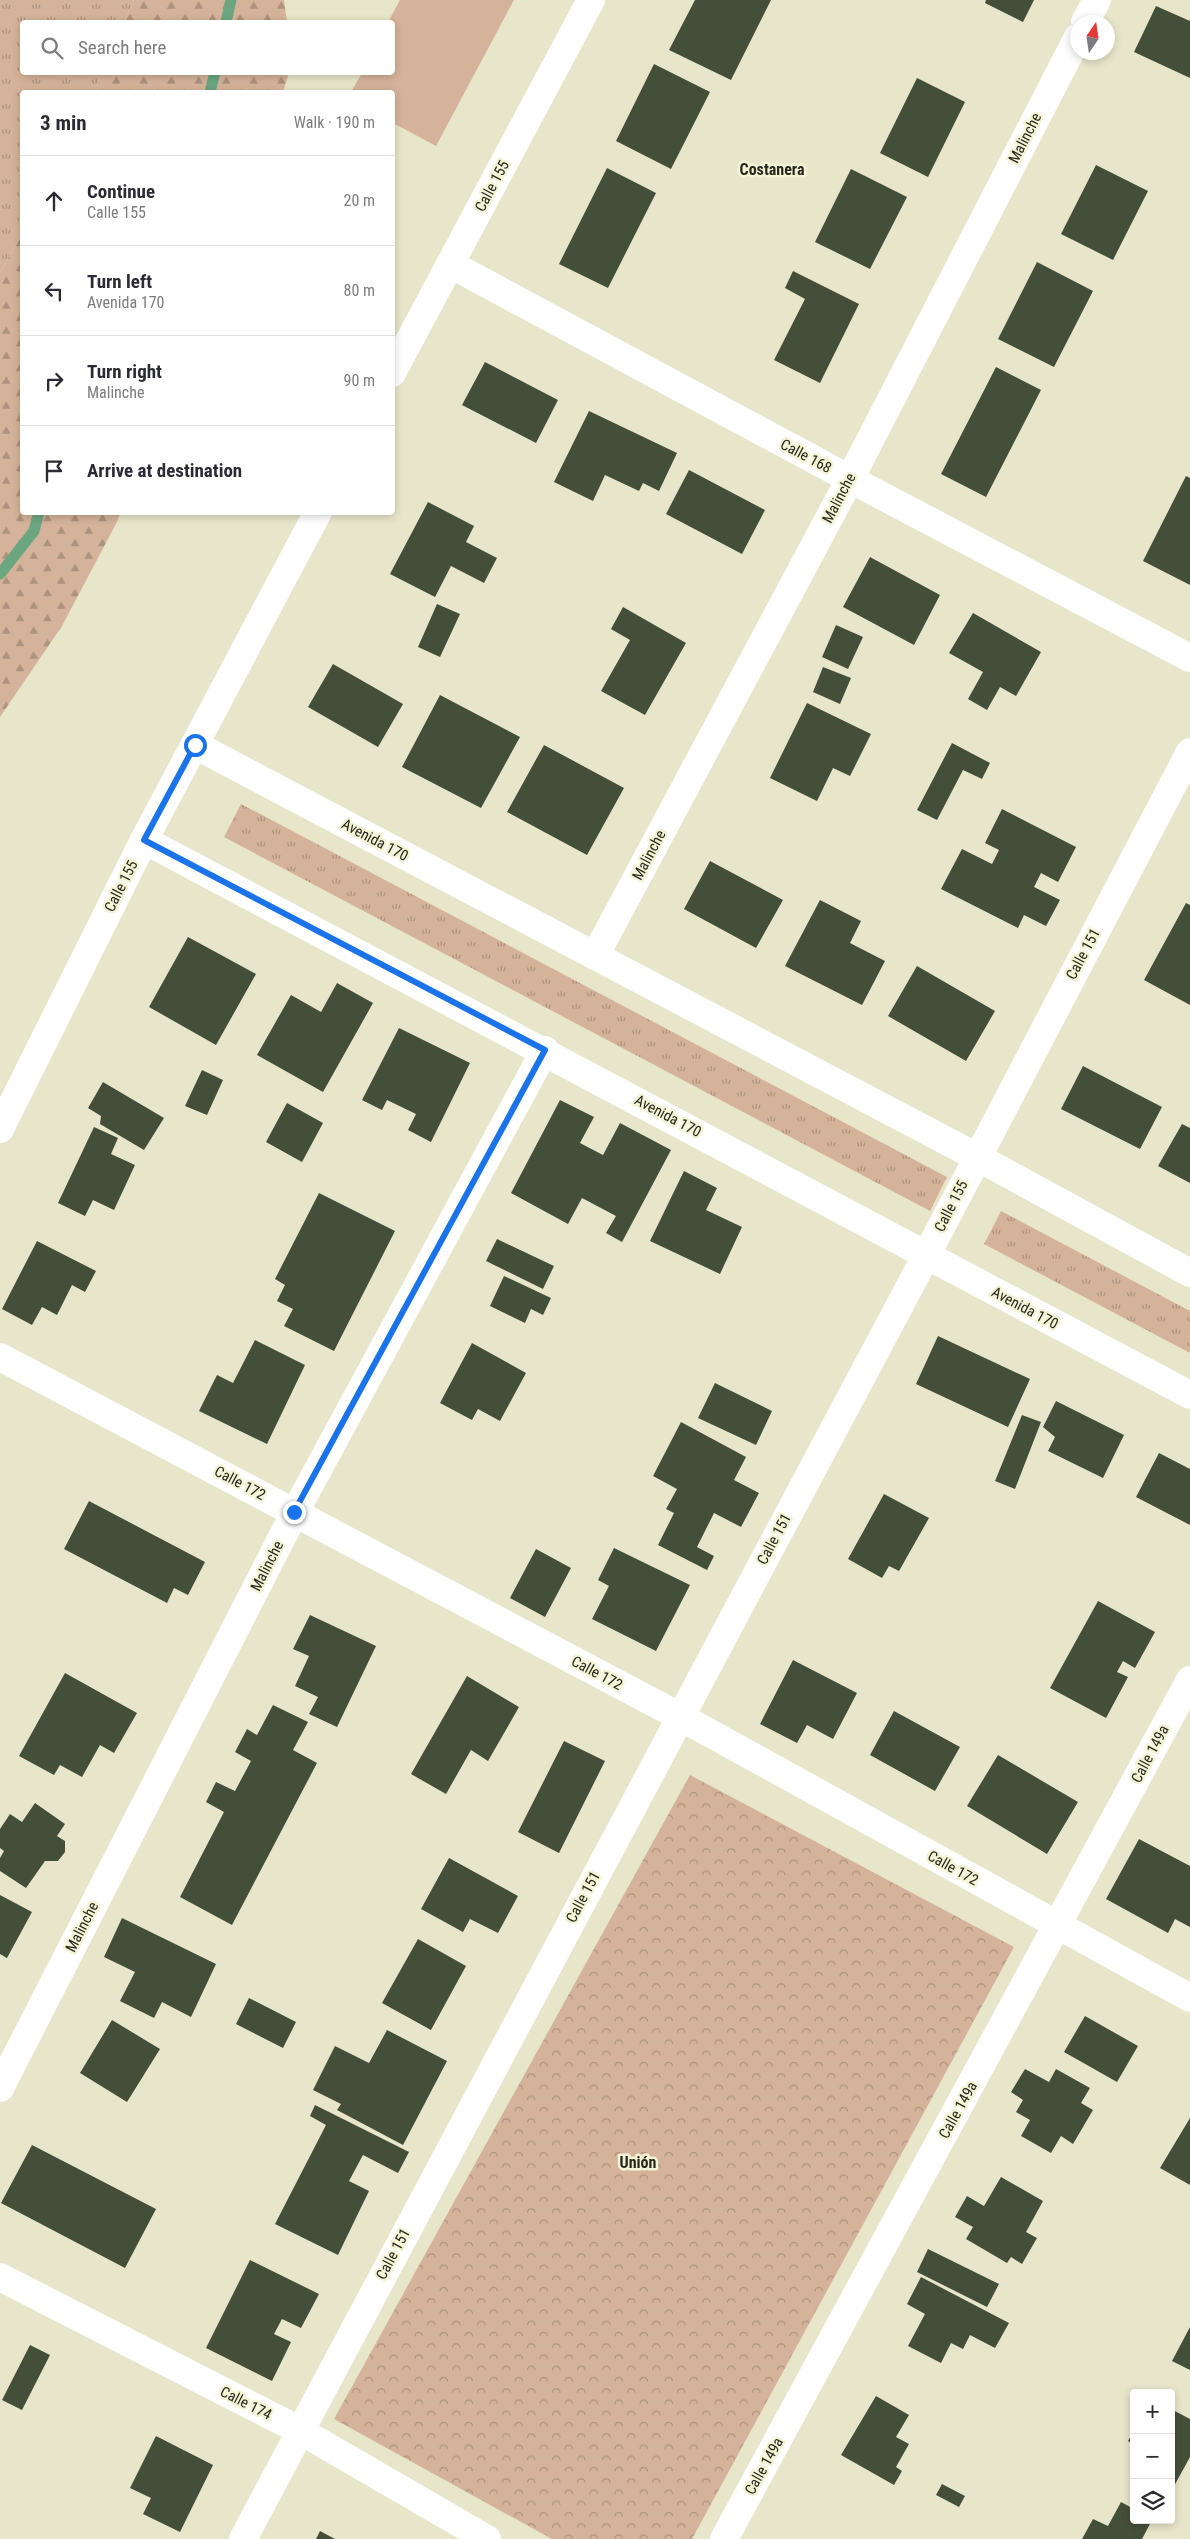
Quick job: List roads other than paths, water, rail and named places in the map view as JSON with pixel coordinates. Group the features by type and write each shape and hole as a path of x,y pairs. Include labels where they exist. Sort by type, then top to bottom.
{"street":[{"name":"Calle 155","path":"395,367 591,0"},
{"path":"1089,15 1097,0"},
{"name":"Malinche","path":"595,956 850,480 1070,53"},
{"name":"Calle 168","path":"450,264 850,480 1190,658"},
{"name":"Calle 155","path":"0,1129 144,840 316,515"},
{"name":"Avenida 170","path":"195,745 976,1157 1190,1273"},
{"name":"Calle 151","path":"976,1157 1190,752"},
{"name":"Avenida 170","path":"144,840 545,1050 926,1256 1190,1395"},
{"name":"Malinche","path":"0,2088 294,1512 545,1050"},
{"name":"Calle 155","path":"926,1256 976,1157"},
{"name":"Calle 151","path":"243,2539 299,2430 679,1716 926,1256"},
{"name":"Calle 172","path":"0,1357 679,1716 1190,1998"},
{"name":"Calle 149a","path":"724,2539 1190,1680"},
{"name":"Calle 174","path":"0,2277 299,2430 487,2539"}],"waterway":[{"path":"226,20 231,0"},
{"path":"210,90 214,75"},
{"path":"0,574 34,531 38,515"}],"district":[{"name":"Costanera","path":"772,169"},
{"name":"Unión","path":"638,2162"}]}
